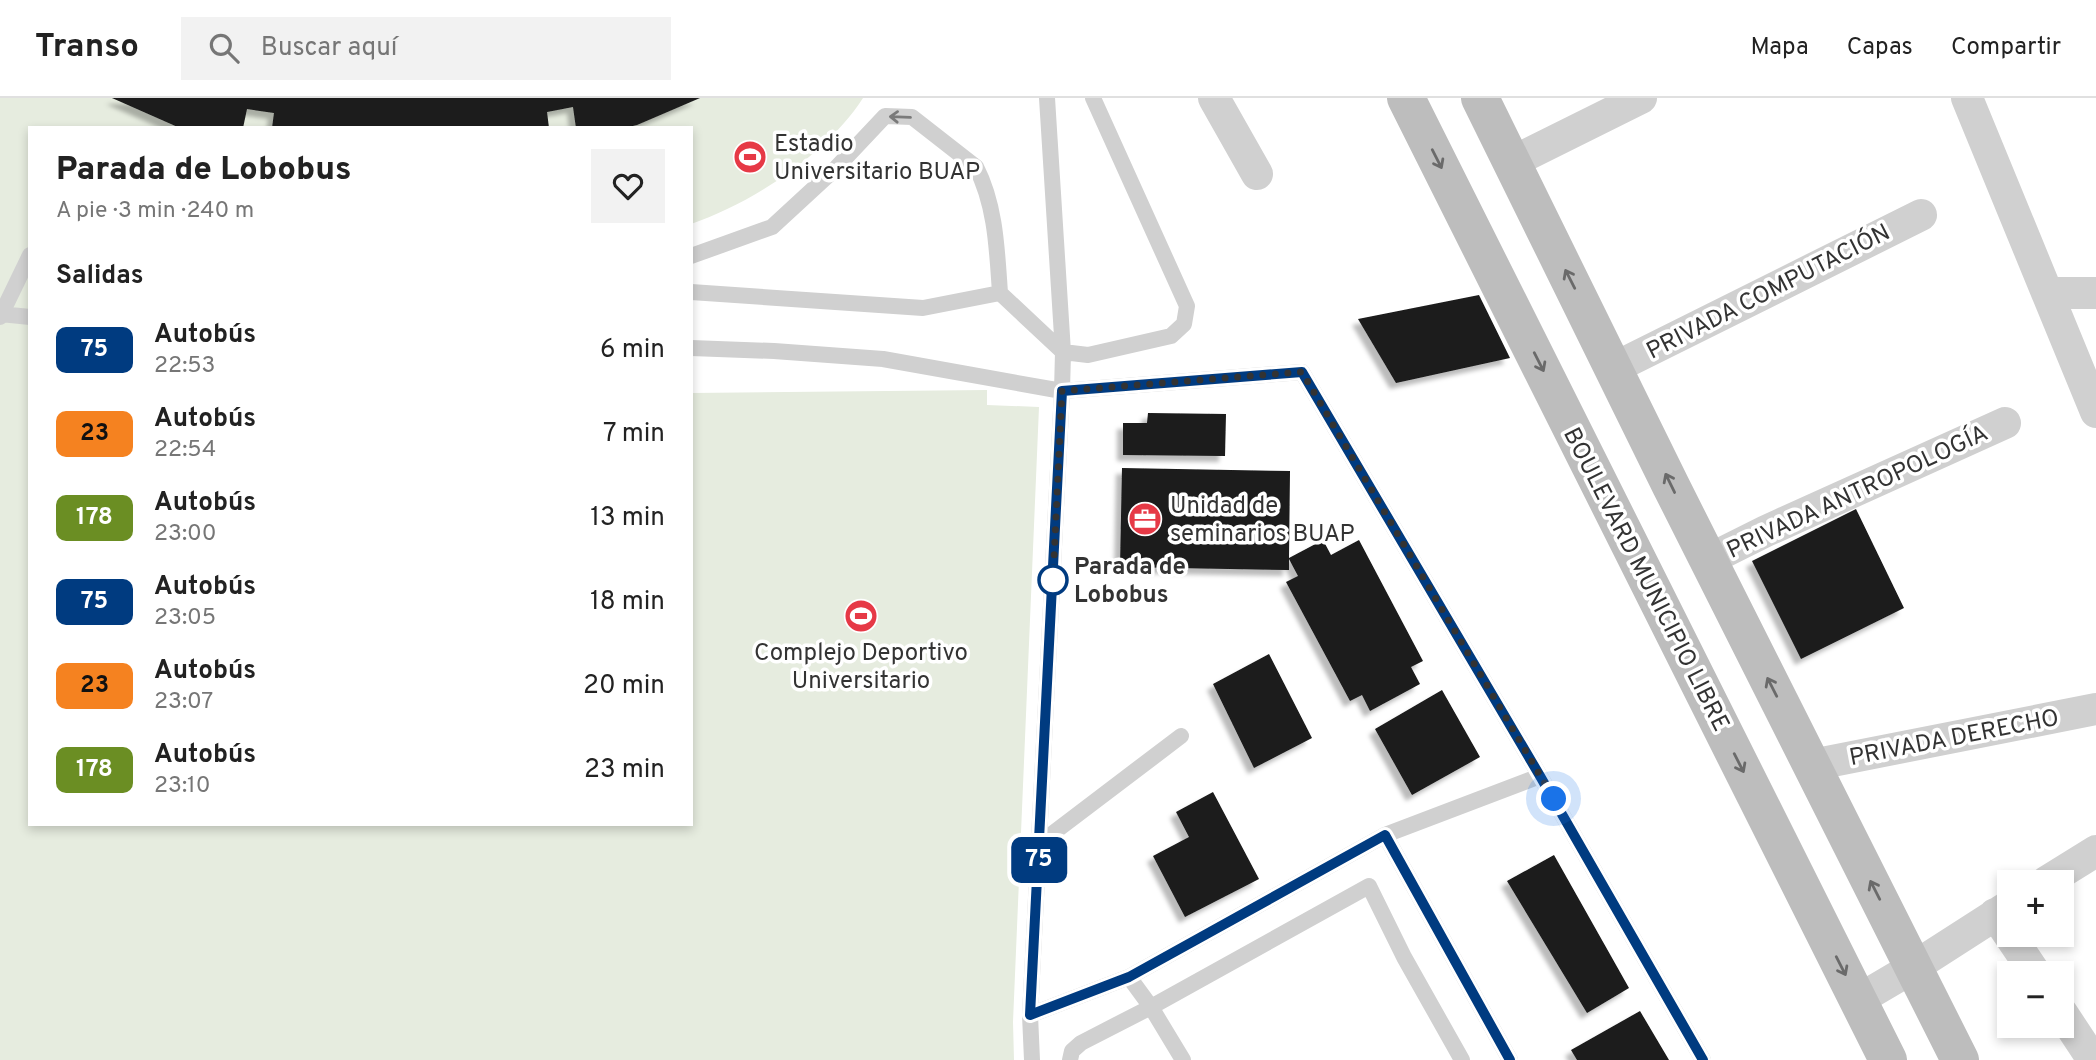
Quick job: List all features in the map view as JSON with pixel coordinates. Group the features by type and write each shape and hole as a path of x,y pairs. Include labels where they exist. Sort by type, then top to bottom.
{"main road":[{"name":"BOULEVARD MUNICIPIO LIBRE","path":"1406,98 1888,1060"},
{"path":"1480,98 1708,559 1961,1060"}],"street":[{"path":"1214,98 1257,173"},
{"path":"1511,162 1641,98"},
{"path":"1966,98 2096,412"},
{"path":"1984,141 1985,98"},
{"name":"PRIVADA COMPUTACIÓN","path":"1614,368 1921,215"},
{"path":"2047,293 2096,293"},
{"name":"PRIVADA ANTROPOLOGÍA","path":"1708,559 2006,423"},
{"name":"PRIVADA DERECHO","path":"1812,765 2096,709"},
{"path":"2065,870 2096,851"},
{"path":"1858,1000 1997,913"},
{"path":"2074,1031 2093,1060"}],"lane":[{"path":"1032,1060 1030,1015 1063,352 1047,98"},
{"path":"693,255 772,227 885,116 912,117 976,167 988,195 1000,293 1063,352 1088,355 1171,336 1184,324 1187,306 1093,98"},
{"path":"28,259 1,315 28,317"},
{"path":"693,292 923,308 1000,293"},
{"path":"693,348 883,359 1062,391 1302,372 1540,776 1703,1060"},
{"path":"1040,843 1181,736"},
{"path":"1030,1015 1129,977 1385,835 1540,776"},
{"path":"1385,835 1510,1060"},
{"path":"1070,1060 1072,1051 1082,1043 1369,886 1462,1060"},
{"path":"1129,977 1183,1060"}],"shaded area":[{"name":"Complejo Deportivo Universitario","path":"0,98 863,98 830,138 787,174 739,203 693,223 693,126 28,126 28,826 693,826 693,393 987,390 987,405 1039,407 1013,1022 1014,1060 0,1060"}],"building":[{"path":"112,98 700,98 633,126 576,126 573,107 547,112 549,126 272,126 274,113 247,109 243,126 175,126"},
{"path":"1479,295 1510,358 1396,383 1358,319"},
{"path":"1148,413 1226,414 1225,456 1123,455 1123,423 1147,423"},
{"path":"1122,468 1290,471 1289,558 1323,540 1331,555 1359,540 1423,661 1411,667 1420,684 1370,711 1362,695 1350,701 1286,582 1298,576 1289,559 1289,570 1120,567"},
{"path":"1856,509 1904,608 1801,659 1752,561"},
{"path":"1269,654 1312,738 1254,768 1213,684"},
{"path":"1442,690 1480,757 1412,795 1375,729"},
{"path":"1213,792 1259,879 1185,917 1153,856 1189,837 1176,812"},
{"path":"1554,855 1629,988 1587,1013 1507,881"},
{"path":"1640,1011 1669,1060 1577,1060 1571,1050"}],"bus line":[{"name":"75","path":"1510,1060 1385,835 1129,977 1030,1015 1062,391 1302,372 1540,776 1703,1060"}],"place":[{"name":"Estadio Universitario BUAP","path":"750,157"},
{"name":"Unidad de seminarios BUAP","path":"1145,519"},
{"name":"Parada de Lobobus","path":"1053,580"},
{"name":"Complejo Deportivo Universitario","path":"861,616"}],"route":[{"path":"1053,580 1062,391 1302,372 1554,799"}]}
